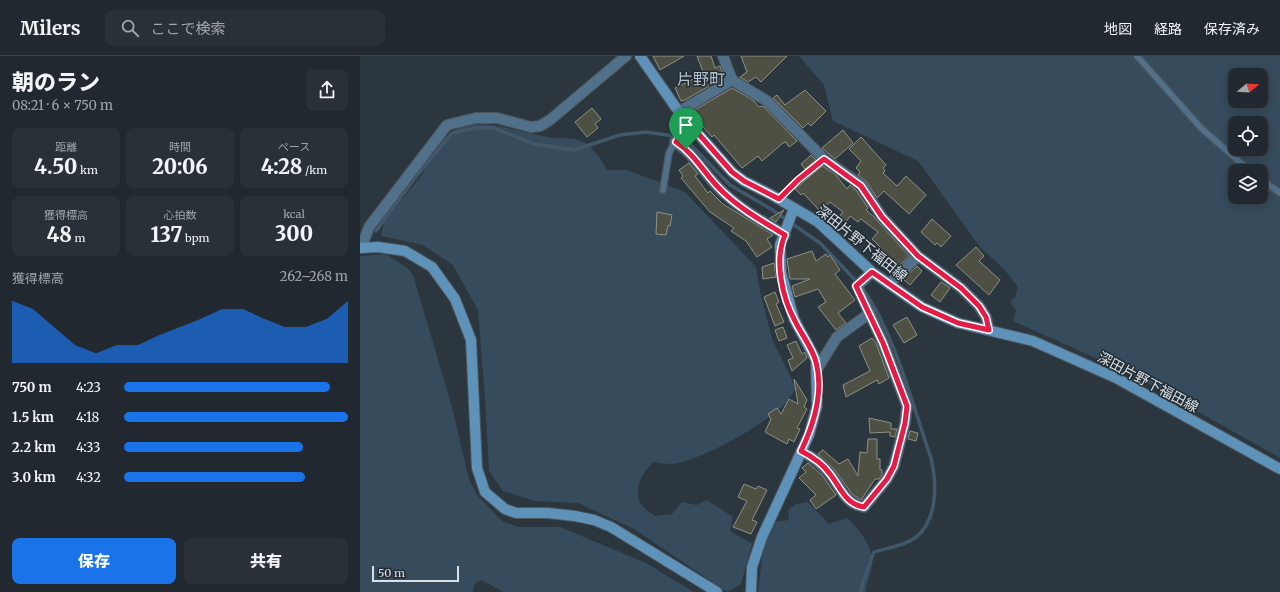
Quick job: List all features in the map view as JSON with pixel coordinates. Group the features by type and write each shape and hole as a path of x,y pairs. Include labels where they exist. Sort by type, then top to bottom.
{"main road":[{"path":"640,56 679,112 732,172 744,181 794,208"},
{"name":"深田片野下福田線","path":"751,592 752,567 762,537 809,435 817,406 816,360 794,319 784,288 779,260 780,245 794,208 818,222 872,272 922,307 958,323 1033,341 1116,378 1280,470"},
{"path":"360,248 378,247 405,251 432,267 455,299 471,340 477,468 480,482 485,492 493,500 505,509 516,513 548,513 594,520 616,531 717,592"}],"street":[{"path":"360,248 369,227 447,125 476,118 490,118 531,127 540,126 550,120 626,56"},
{"path":"723,56 732,80 768,101 824,159 861,186 882,217 918,256 961,288 979,306 986,317 989,330"},
{"path":"679,112 732,80"},
{"path":"689,123 676,142 686,149 723,193 785,235"},
{"path":"889,284 918,256"},
{"path":"801,451 813,456 830,473 843,494 851,503 864,507 887,479 894,466 905,423 907,406 870,314 856,286 872,272"},
{"path":"817,369 831,344 837,337 870,314"}],"lane":[{"path":"1137,56 1201,128 1242,164"},
{"path":"663,190 669,154 676,142"},
{"path":"779,199 798,180 824,159"},
{"path":"1268,184 1280,193"}],"shaded area":[{"path":"799,56 1280,56 1280,458 1135,376 1013,321 1016,310 1010,302 1015,297 1018,287 1004,269 980,247 918,161 833,121 824,85"},
{"path":"475,124 505,127 554,138 578,140 593,149 607,170 627,170 685,192 756,267 760,291 772,339 796,388 785,404 774,414 714,450 684,462 672,464 653,462 642,476 638,487 639,498 642,506 655,516 672,514 682,502 697,505 707,500 733,517 730,531 752,544 741,584 727,592 634,529 578,503 535,501 503,491 489,471 478,310 453,265 423,245 381,236 384,222 421,176 443,139 456,129"},
{"path":"386,254 407,268 413,275 452,407 469,479 477,495 502,521 518,527 560,527 646,563 694,592 504,592 481,580 474,585 473,592 360,592 360,256"},
{"path":"808,502 828,524 847,518 864,538 872,558 866,592 758,592 763,550 775,522 789,520 788,510 796,504"}],"building":[{"path":"653,56 684,56 660,70"},
{"path":"697,56 711,56 715,68 720,66 724,77 681,101 675,88 704,74"},
{"path":"741,56 787,56 761,82 756,77 748,82 740,77 747,72"},
{"path":"732,88 753,100 759,107 763,106 797,141 789,147 786,142 783,143 762,161 758,156 742,168 714,135 712,137 703,127 693,111"},
{"path":"805,90 826,111 811,126 808,123 803,128 773,98 777,95 785,105"},
{"path":"592,108 601,119 595,124 598,128 587,137 575,122"},
{"path":"843,130 853,143 835,159 822,148"},
{"path":"861,137 886,165 883,168 885,171 883,173 897,186 906,176 926,195 909,214 884,191 877,198 866,181 858,175 860,172 856,168 861,161 849,149"},
{"path":"811,155 816,160 805,169 801,164"},
{"path":"689,163 698,174 695,176 708,193 710,191 723,204 773,235 767,239 772,247 757,257 746,241 731,231 734,228 710,212 681,178 683,176 679,170"},
{"path":"822,166 835,174 847,189 850,185 856,190 868,208 866,210 909,256 897,268 887,255 882,260 874,253 880,247 872,239 878,232 861,219 858,222 850,216 846,222 839,217 843,212 830,202 820,211 803,193 801,195 795,189"},
{"path":"784,210 776,222 770,218"},
{"path":"657,212 672,215 670,226 668,225 666,235 656,234"},
{"path":"932,219 951,236 941,247 937,243 935,245 921,232"},
{"path":"976,247 984,256 979,261 1000,280 989,295 956,265"},
{"path":"812,251 816,261 826,254 828,257 830,255 840,270 835,274 855,300 838,313 846,323 836,330 818,307 826,302 818,289 795,297 792,286 810,279 790,279 787,259"},
{"path":"774,263 776,277 763,279 762,267"},
{"path":"917,266 922,271 910,285 903,279"},
{"path":"941,282 950,288 940,302 931,295"},
{"path":"775,292 779,302 776,304 784,322 775,326 764,297"},
{"path":"907,317 917,335 904,343 893,325"},
{"path":"783,327 787,338 779,341 775,330"},
{"path":"872,338 876,343 889,378 879,384 877,380 846,397 843,385 870,371 859,346"},
{"path":"796,341 802,354 805,352 807,358 792,371 788,360 793,358 787,345"},
{"path":"794,379 807,400 804,407 807,409 797,428 800,429 794,442 789,439 787,444 765,432 771,419 768,414 777,408 781,414 789,399 798,404"},
{"path":"869,418 891,423 891,429 897,429 895,437 890,436 890,432 870,433"},
{"path":"910,431 918,433 916,441 908,439"},
{"path":"868,439 877,439 877,459 880,459 880,470 882,470 882,475 879,479 875,479 861,500 852,494 835,470 818,454 823,450 839,464 848,459 858,476 860,452 867,453"},
{"path":"808,463 822,475 836,495 816,509 810,500 816,495 799,478 806,472 802,468"},
{"path":"744,484 756,489 758,486 767,490 752,520 757,522 751,534 733,527 747,501 738,497"}],"waterway":[{"path":"376,231 415,178 452,133 475,128 494,128 534,144 574,150 620,135 646,132 667,135 687,141 730,185 771,209 820,243 858,283"},
{"path":"861,592 874,552 911,541 923,531 932,512 935,490 931,458 902,371 885,328 863,289"}],"district":[{"name":"片野町","path":"701,79"}],"route":[{"path":"689,123 732,172 744,181 779,199 798,180 824,159 837,170 849,176 861,186 872,205 918,256 961,288 979,306 986,317 989,330 958,323 922,307 872,272 856,286 883,343 907,406 905,423 894,466 879,490 864,507 851,503 843,494 830,473 813,456 801,451 809,435 817,406 818,377 816,360 794,319 784,288 779,260 780,245 785,235 723,193 686,149 676,142 689,123"}]}
